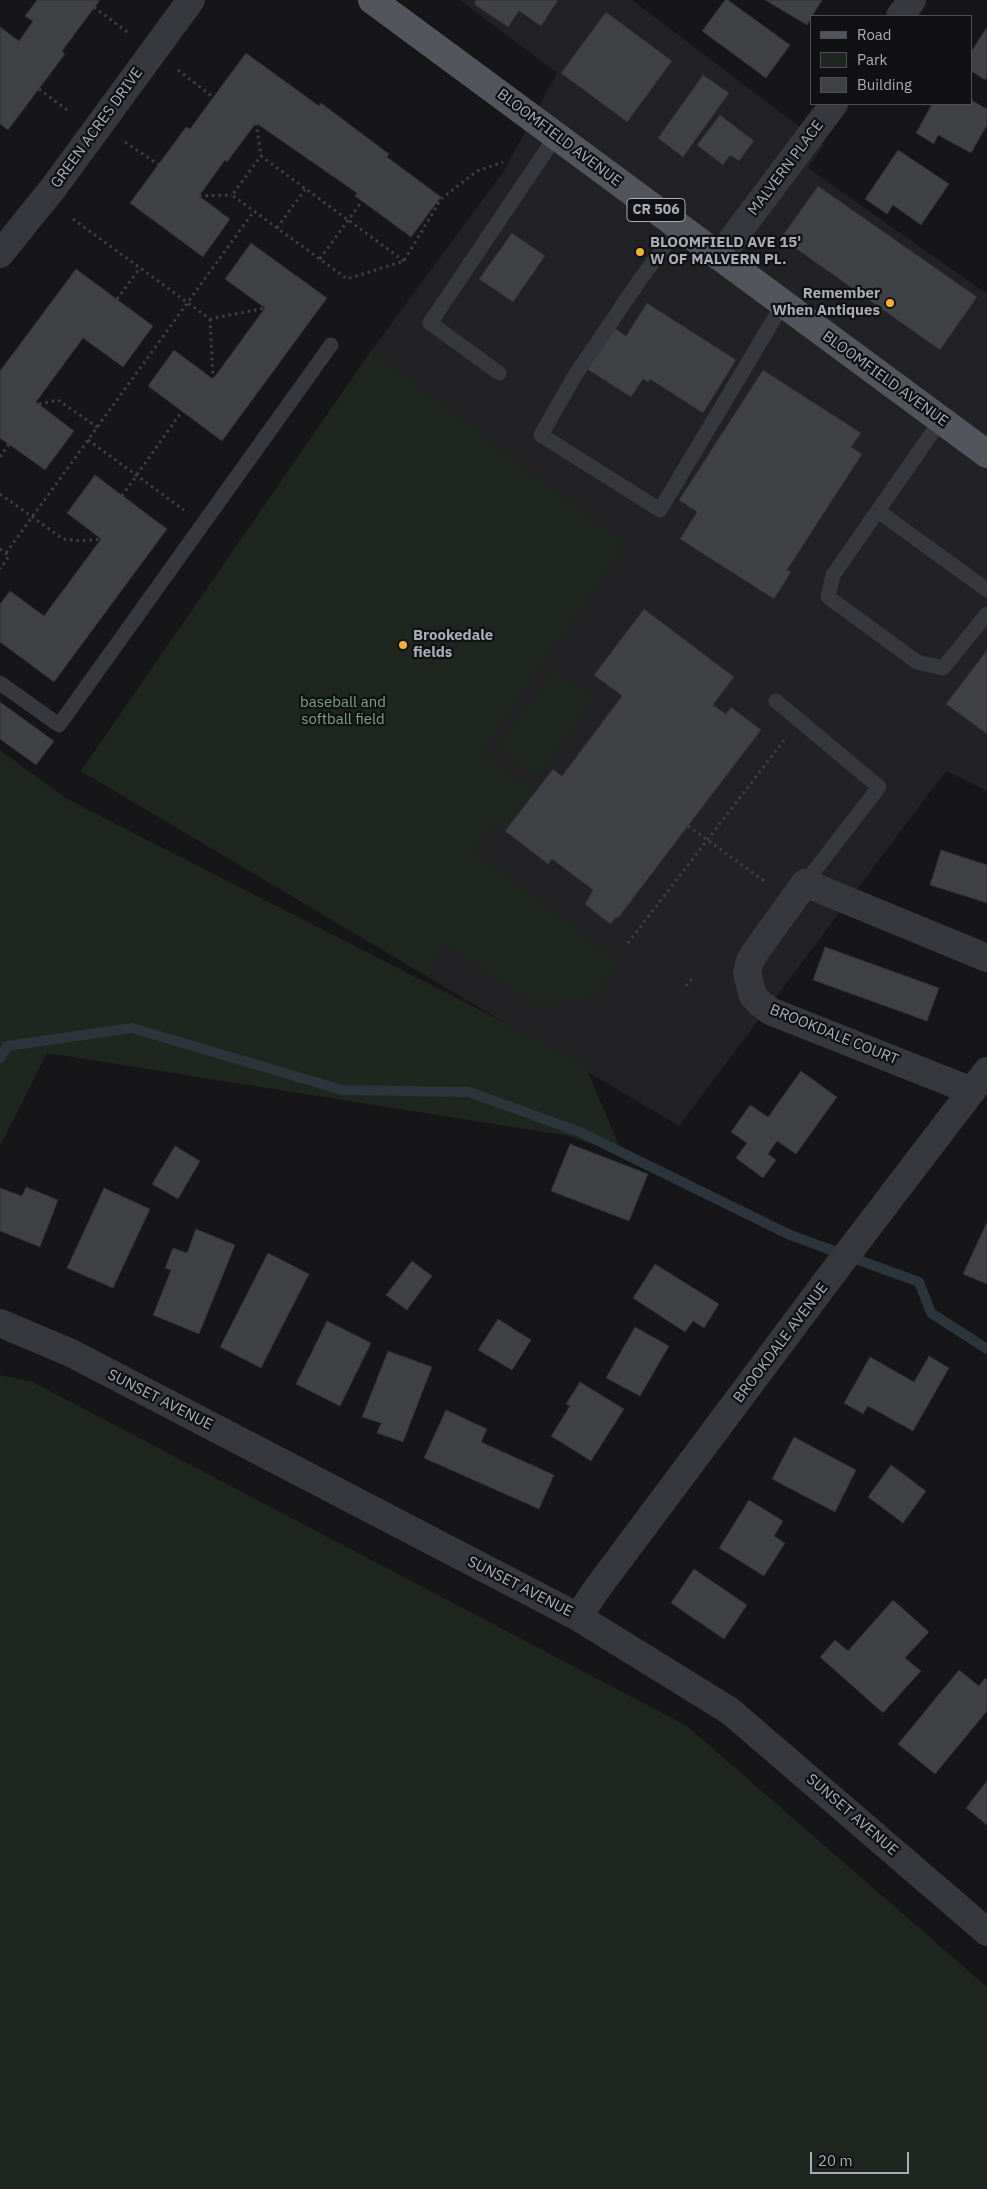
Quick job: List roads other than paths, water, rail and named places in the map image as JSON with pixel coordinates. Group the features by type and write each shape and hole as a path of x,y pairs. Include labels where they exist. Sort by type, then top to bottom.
{"main road":[{"name":"BLOOMFIELD AVENUE","path":"372,0 987,454"}],"street":[{"name":"GREEN ACRES DRIVE","path":"0,254 54,187 191,0"},
{"path":"901,15 912,0"},
{"name":"MALVERN PLACE","path":"719,257 833,105"},
{"path":"805,883 987,958"},
{"name":"BROOKDALE COURT","path":"805,883 750,961 747,973 753,996 760,1004 770,1011 980,1081"},
{"name":"BROOKDALE AVENUE","path":"578,1617 596,1590 863,1232 980,1081"},
{"name":"SUNSET AVENUE","path":"0,1323 71,1353 578,1617 730,1711 987,1932"}],"lane":[{"path":"499,373 430,323 556,136"},
{"path":"678,227 574,377 541,435 660,510 784,304"},
{"path":"0,682 59,724 331,345"},
{"path":"941,420 834,575 828,598 917,662 943,668 987,614"},
{"path":"878,511 987,590"},
{"path":"776,701 879,786 805,883"}],"waterway":[{"path":"0,1058 7,1046 132,1028 342,1090 469,1092 580,1132 790,1235 919,1282 931,1313 987,1349"}],"place":[{"name":"BLOOMFIELD AVE 15' W OF MALVERN PL.","path":"640,252"},
{"name":"Remember When Antiques","path":"890,303"},
{"name":"Brookedale fields","path":"403,645"}],"park label":[{"name":"baseball and softball field","path":"343,712"}]}
